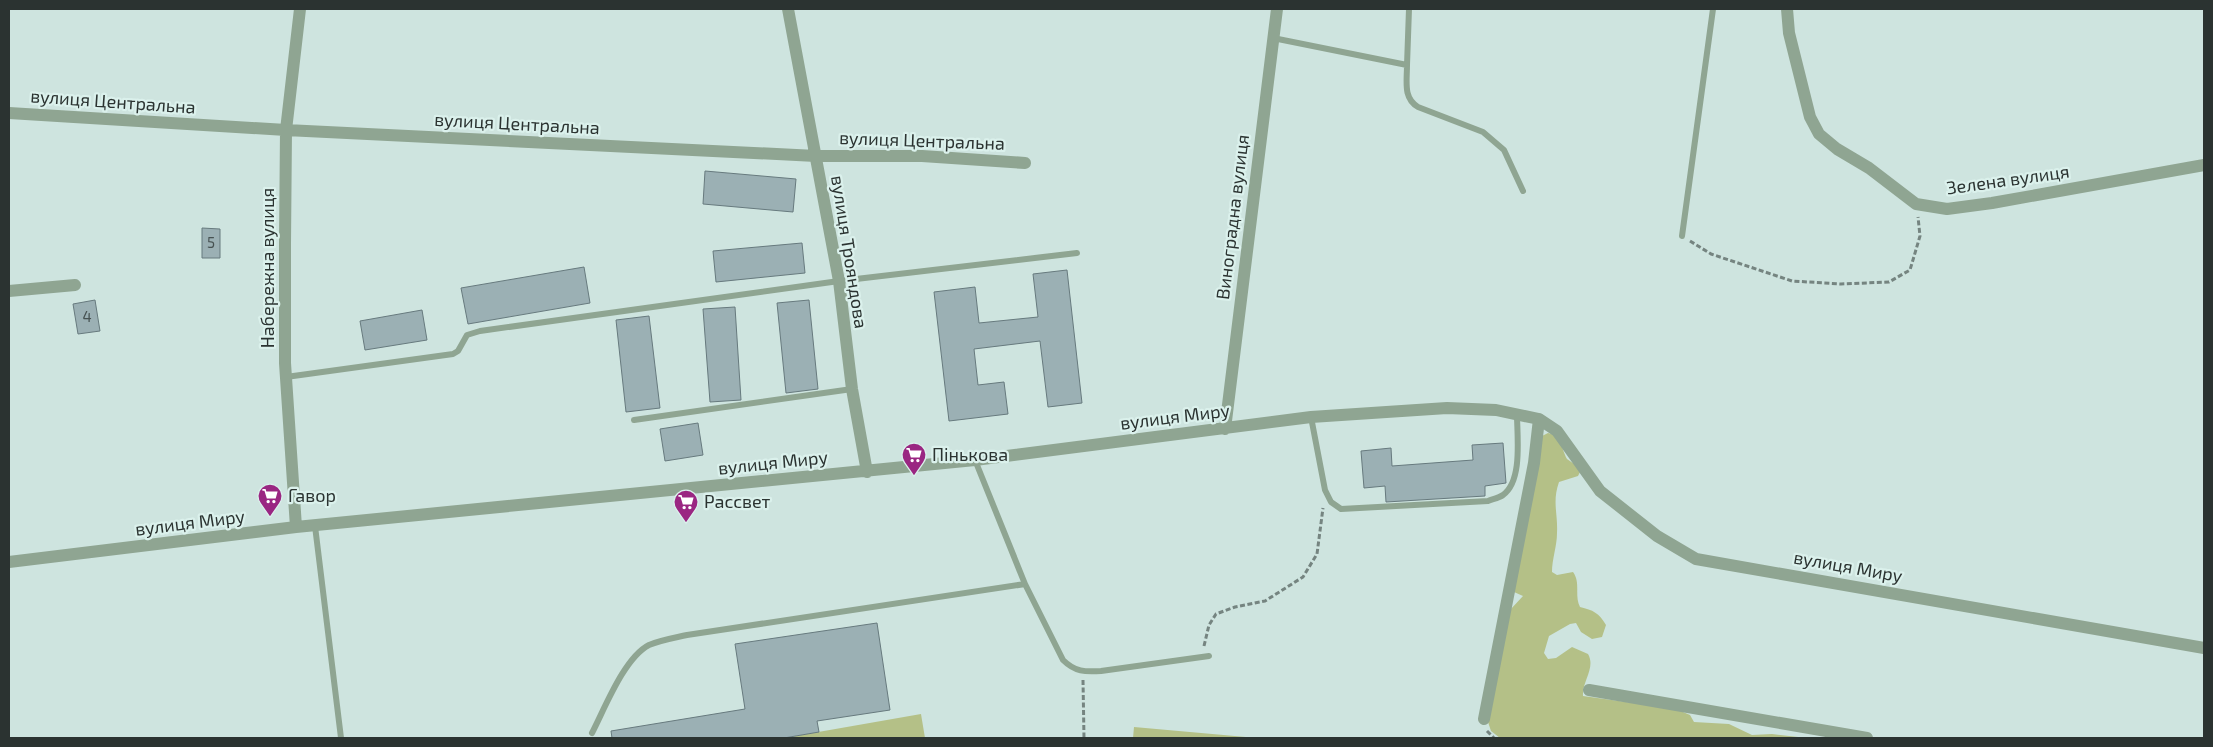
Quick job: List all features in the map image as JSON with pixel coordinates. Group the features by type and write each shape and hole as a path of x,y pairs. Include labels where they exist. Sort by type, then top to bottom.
{"street":[{"name":"Набережна вулиця","path":"296,528 286,377 286,130 300,9"},
{"name":"вулиця Трояндова","path":"788,9 839,281 852,389 867,472"},
{"name":"Виноградна вулиця","path":"1225,429 1277,9"},
{"name":"Зелена вулиця","path":"1787,9 1789,33 1810,117 1819,134 1837,149 1870,168 1916,204 1947,209 1992,203 2204,165"},
{"name":"вулиця Центральна","path":"9,113 286,130 816,156 922,156 1024,163"},
{"path":"9,291 75,285"},
{"name":"вулиця Миру","path":"9,562 296,528 975,460 1311,417 1447,408 1496,410 1539,419 1557,431 1600,491 1657,536 1696,559 2204,648"},
{"path":"1484,719 1532,472 1539,419"},
{"path":"1589,690 1867,738"}],"lane":[{"path":"1409,9 1406,90 1410,102 1418,108 1483,132 1504,150 1523,192"},
{"path":"1682,236 1713,9"},
{"path":"1273,38 1407,66"},
{"path":"286,377 453,354 458,351 467,335 480,331 839,281 1077,253"},
{"path":"634,420 852,389"},
{"path":"1311,417 1325,490 1331,502 1341,509 1488,501 1503,495 1513,484 1517,464 1516,414"},
{"path":"975,460 1025,584 1063,660 1072,669 1083,672 1209,656"},
{"path":"315,526 341,738"},
{"path":"592,733 622,676 637,654 648,646 661,641 687,635 1025,584"}],"path":[{"path":"1682,236 1710,254 1792,281 1841,284 1888,282 1910,270 1920,236 1916,204"},
{"path":"1195,658 1206,643 1209,625 1216,614 1234,607 1266,601 1303,577 1317,554 1325,490"},
{"path":"1083,672 1084,738"}],"green space":[{"path":"1548,433 1559,440 1567,459 1577,466 1580,472 1578,476 1559,482 1557,489 1557,538 1552,572 1557,575 1573,572 1577,580 1578,603 1580,607 1595,613 1606,625 1602,637 1592,639 1581,632 1576,623 1570,624 1549,636 1544,653 1548,659 1556,658 1572,647 1588,654 1590,669 1584,685 1583,696 1676,709 1690,715 1694,722 1729,724 1752,735 1772,734 1807,738 1500,738 1491,731 1487,719 1510,610 1523,596 1514,592 1542,436"},
{"path":"921,714 925,738 784,738"},
{"path":"1134,727 1257,738 1133,738"}],"building":[{"path":"705,171 796,179 793,212 703,204"},
{"path":"202,228 220,229 220,258 202,258"},
{"path":"802,243 805,273 716,282 713,251"},
{"path":"584,267 590,303 468,324 461,288"},
{"path":"1067,270 1082,403 1048,407 1040,341 974,349 978,385 1004,382 1008,414 949,421 934,292 975,287 979,323 1038,317 1033,274"},
{"path":"95,300 100,331 78,334 73,304"},
{"path":"809,300 818,389 786,393 777,303"},
{"path":"735,307 741,400 710,402 703,309"},
{"path":"422,310 427,340 365,350 360,321"},
{"path":"649,316 660,408 626,412 616,320"},
{"path":"698,423 703,455 665,461 660,429"},
{"path":"1503,443 1506,483 1485,486 1485,496 1386,502 1385,486 1364,488 1361,451 1391,448 1392,466 1473,460 1472,445"},
{"path":"877,623 890,710 817,721 819,732 784,738 612,738 611,731 745,709 735,644"}],"place":[{"name":"Пінькова","path":"914,476"},
{"name":"Гавор","path":"270,517"},
{"name":"Рассвет","path":"686,523"}]}
